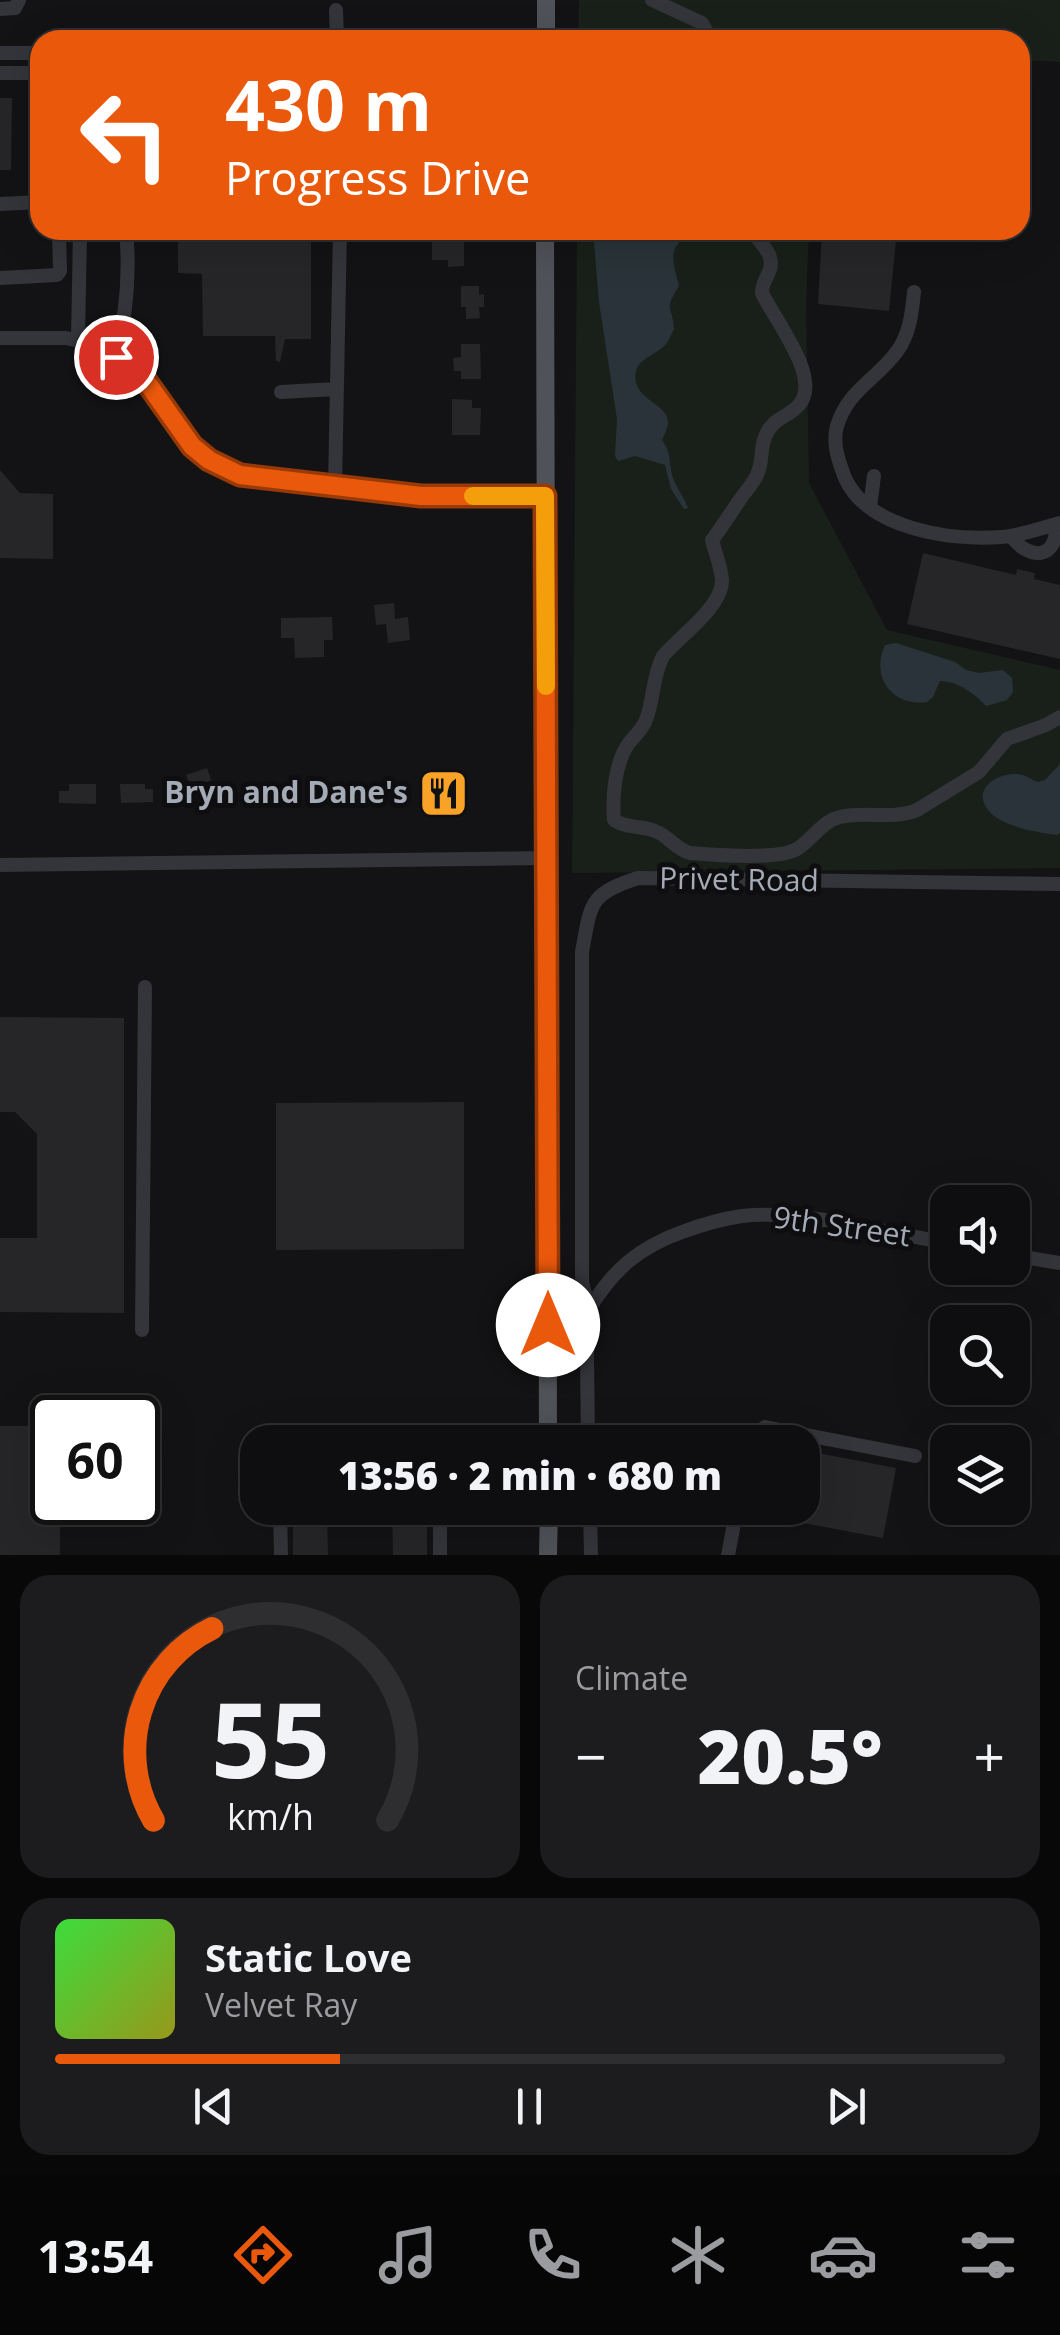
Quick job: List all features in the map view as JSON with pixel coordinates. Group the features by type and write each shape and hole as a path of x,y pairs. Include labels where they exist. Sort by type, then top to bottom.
{"main road":[{"path":"546,0 546,30"},
{"path":"545,240 548,1425"},
{"path":"548,1525 548,1555"}],"street":[{"path":"0,9 15,8 18,0"},
{"path":"652,0 702,23 706,30"},
{"path":"336,10 337,30"},
{"path":"0,53 30,53"},
{"path":"0,73 30,73"},
{"path":"0,204 30,202"},
{"path":"0,278 58,275 59,240"},
{"path":"78,341 80,240"},
{"path":"116,357 125,322 127,240"},
{"path":"334,486 340,240"},
{"path":"759,240 771,258 762,293 794,349 806,380 805,392 795,410 772,424 765,436 757,475 712,540 721,592 658,666 644,727 622,754 614,795 614,820 621,825 655,831 690,853 775,855 795,851 835,818 907,814 917,810 979,772 1008,739 1060,717"},
{"path":"914,292 910,326 899,349 847,402 836,430 837,459 850,488 870,508 910,528 964,538 1011,536 1058,524 1053,545 1038,554 1028,552 1011,536"},
{"path":"0,338 66,338 99,346 141,374 192,446 209,460 240,475 421,496 545,496"},
{"path":"281,392 336,390"},
{"path":"870,508 874,476"},
{"path":"0,865 547,858"},
{"name":"Privet Road","path":"588,1425 589,1308 582,1282 582,952 590,910 608,888 638,878 1060,884"},
{"path":"142,1330 145,988"},
{"name":"9th Street","path":"589,1308 614,1274 644,1248 699,1226 741,1216 803,1218 930,1240"},
{"path":"1030,1258 1060,1263"},
{"path":"820,1438 915,1456"},
{"path":"281,1525 282,1555"},
{"path":"440,1525 440,1555"},
{"path":"590,1525 591,1555"},
{"path":"728,1555 734,1525"}],"shaded area":[{"path":"579,0 1060,0 1060,62 1030,60 1030,30 578,30"},
{"path":"577,240 809,240 809,483 887,630 1060,670 1060,868 572,873"},
{"path":"594,240 682,240 673,255 679,286 670,304 674,329 666,344 638,367 636,381 644,395 667,417 662,440 673,479 688,508 684,509 671,489 665,465 635,456 618,461 615,456 617,419"},
{"path":"896,643 955,662 966,670 1003,670 1012,678 1013,692 1007,700 986,706 965,689 940,681 927,702 904,700 887,687 880,668 885,645"},
{"path":"1060,764 1057,835 1010,824 994,816 983,802 986,788 998,778 1015,774 1038,782"}],"building":[{"path":"0,98 12,98 11,170 0,170"},
{"path":"178,240 311,240 311,339 285,339 280,362 276,361 275,336 203,336 202,274 178,273"},
{"path":"432,240 464,240 464,266 448,267 448,260 432,260"},
{"path":"821,240 896,240 889,311 818,304"},
{"path":"461,286 479,286 479,295 484,294 480,318 466,319 466,307 461,307"},
{"path":"461,344 480,344 481,379 461,379 461,371 454,371 453,358 461,357"},
{"path":"452,399 472,400 472,408 481,408 480,435 452,435"},
{"path":"0,470 20,493 53,494 53,559 0,558"},
{"path":"923,553 1016,575 1017,569 1035,573 1034,579 1060,585 1060,659 907,624"},
{"path":"394,603 395,619 408,617 410,640 388,643 386,624 376,625 374,605"},
{"path":"332,617 333,640 324,640 324,657 295,658 294,638 281,638 281,618"},
{"path":"207,768 215,792 182,802 177,786 189,782 186,775"},
{"path":"69,784 96,784 96,804 59,803 59,791 69,791"},
{"path":"120,784 145,784 145,789 153,789 153,802 121,803"},
{"name":"Bryn and Dane's","path":"422,786 463,786 463,799 423,800"},
{"path":"0,1017 124,1018 124,1313 0,1312 0,1238 37,1238 37,1134 15,1112 0,1112"},
{"path":"464,1102 464,1249 276,1250 276,1103"},
{"path":"0,1426 30,1426 30,1525 60,1525 60,1555 0,1555"},
{"path":"820,1453 896,1468 883,1538 814,1525 820,1525"},
{"path":"293,1525 327,1525 328,1555 293,1555"},
{"path":"392,1525 427,1525 427,1555 393,1555"}],"slow traffic":[{"path":"473,496 545,496 546,686"}],"place":[{"name":"Bryn and Dane's","path":"443,793"}],"route":[{"path":"116,357 141,374 192,446 209,460 240,475 421,496 545,496 548,1325"}]}
